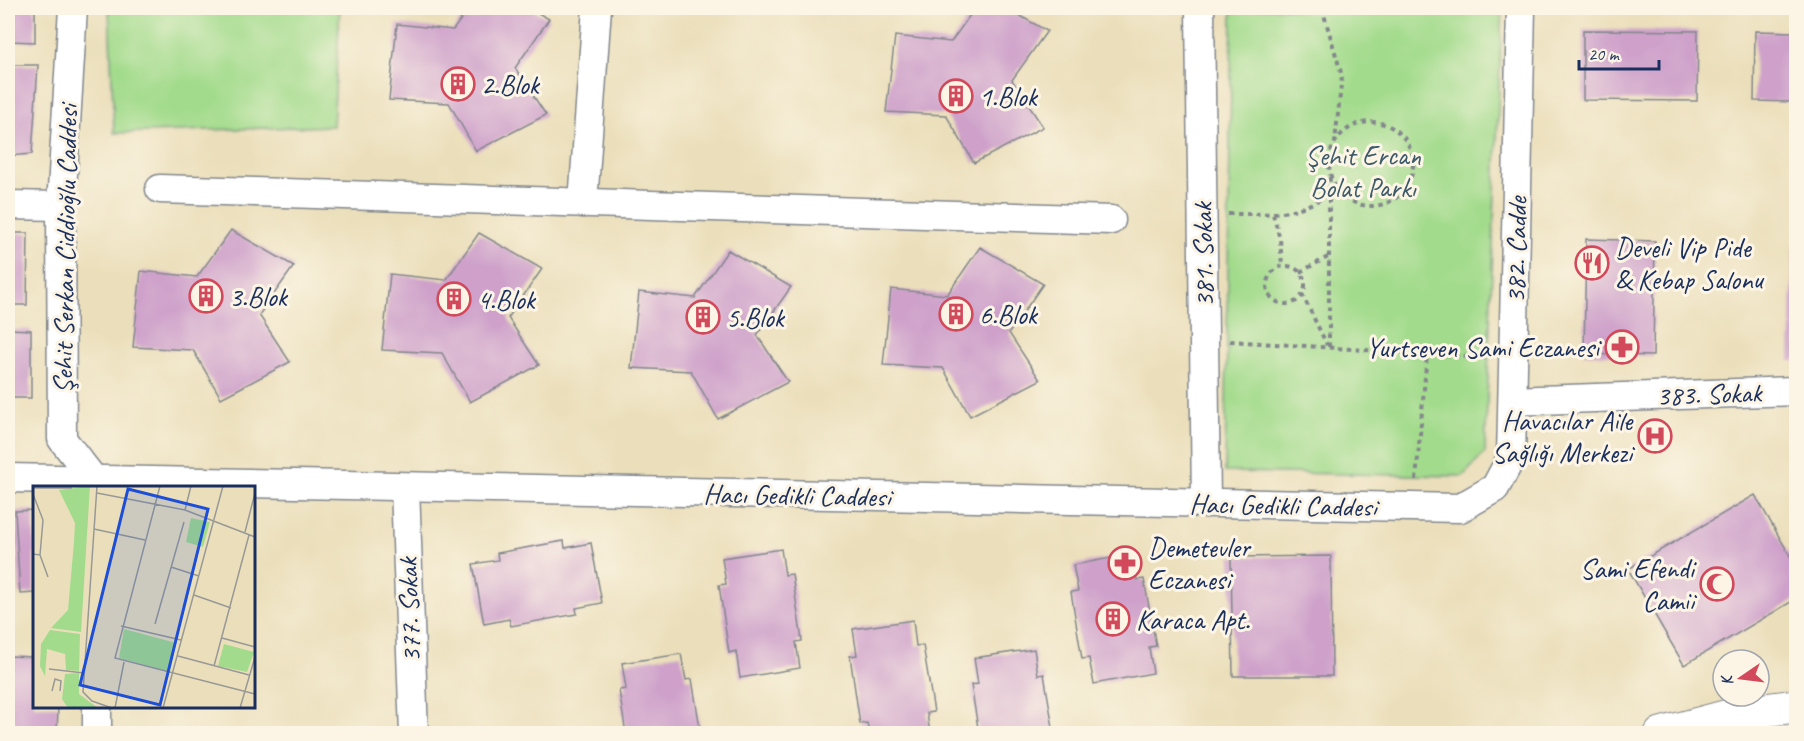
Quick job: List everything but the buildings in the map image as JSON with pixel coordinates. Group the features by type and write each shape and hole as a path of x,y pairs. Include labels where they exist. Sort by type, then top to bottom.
{"main road":[{"path":"1680,731 1740,713 1797,706"}],"street":[{"name":"Şehit Serkan Ciddioğlu Caddesi","path":"73,8 61,206 62,439 94,484"},
{"path":"582,203 597,8"},
{"name":"381. Sokak","path":"1200,8 1206,503"},
{"name":"382. Cadde","path":"1496,488 1512,458 1521,8"},
{"path":"160,189 1111,220"},
{"path":"8,204 61,206"},
{"name":"383. Sokak","path":"1513,401 1797,391"},
{"name":"Hacı Gedikli Caddesi","path":"8,478 94,484 405,487 1460,508 1496,488"},
{"name":"377. Sokak","path":"405,487 414,734"},
{"path":"97,708 97,734"}],"path":[{"path":"1322,8 1342,76 1335,142 1331,152 1328,257 1329,347"},
{"path":"1330,174 1336,187 1346,198 1359,204 1373,206 1387,203 1400,196 1409,184 1413,170 1413,156 1408,142 1399,131 1386,124 1372,122 1358,124 1345,131 1335,142"},
{"path":"1203,214 1272,214 1310,206 1329,194"},
{"path":"1272,214 1280,239 1282,266"},
{"path":"1300,272 1328,257"},
{"path":"1282,266 1292,267 1300,272 1305,283 1298,299 1287,303 1271,296 1269,278 1282,266"},
{"path":"1302,294 1329,347"},
{"path":"1204,340 1513,360"},
{"path":"1414,507 1427,354"}],"green space":[{"path":"109,8 340,8 333,126 114,133"},
{"name":"Şehit Ercan Bolat Parkı","path":"1232,8 1502,8 1485,453 1463,476 1225,472"}],"place":[{"name":"2.Blok","path":"458,84"},
{"name":"1.Blok","path":"956,96"},
{"name":"Develi Vip Pide & Kebap Salonu","path":"1592,263"},
{"name":"3.Blok","path":"206,296"},
{"name":"4.Blok","path":"454,299"},
{"name":"6.Blok","path":"956,314"},
{"name":"5.Blok","path":"703,317"},
{"name":"Yurtseven Sami Eczanesi","path":"1622,347"},
{"name":"Havacılar Aile Sağlığı Merkezi","path":"1655,436"},
{"name":"Demetevler Eczanesi","path":"1125,563"},
{"name":"Sami Efendi Camii","path":"1717,584"},
{"name":"Karaca Apt.","path":"1113,619"}]}
